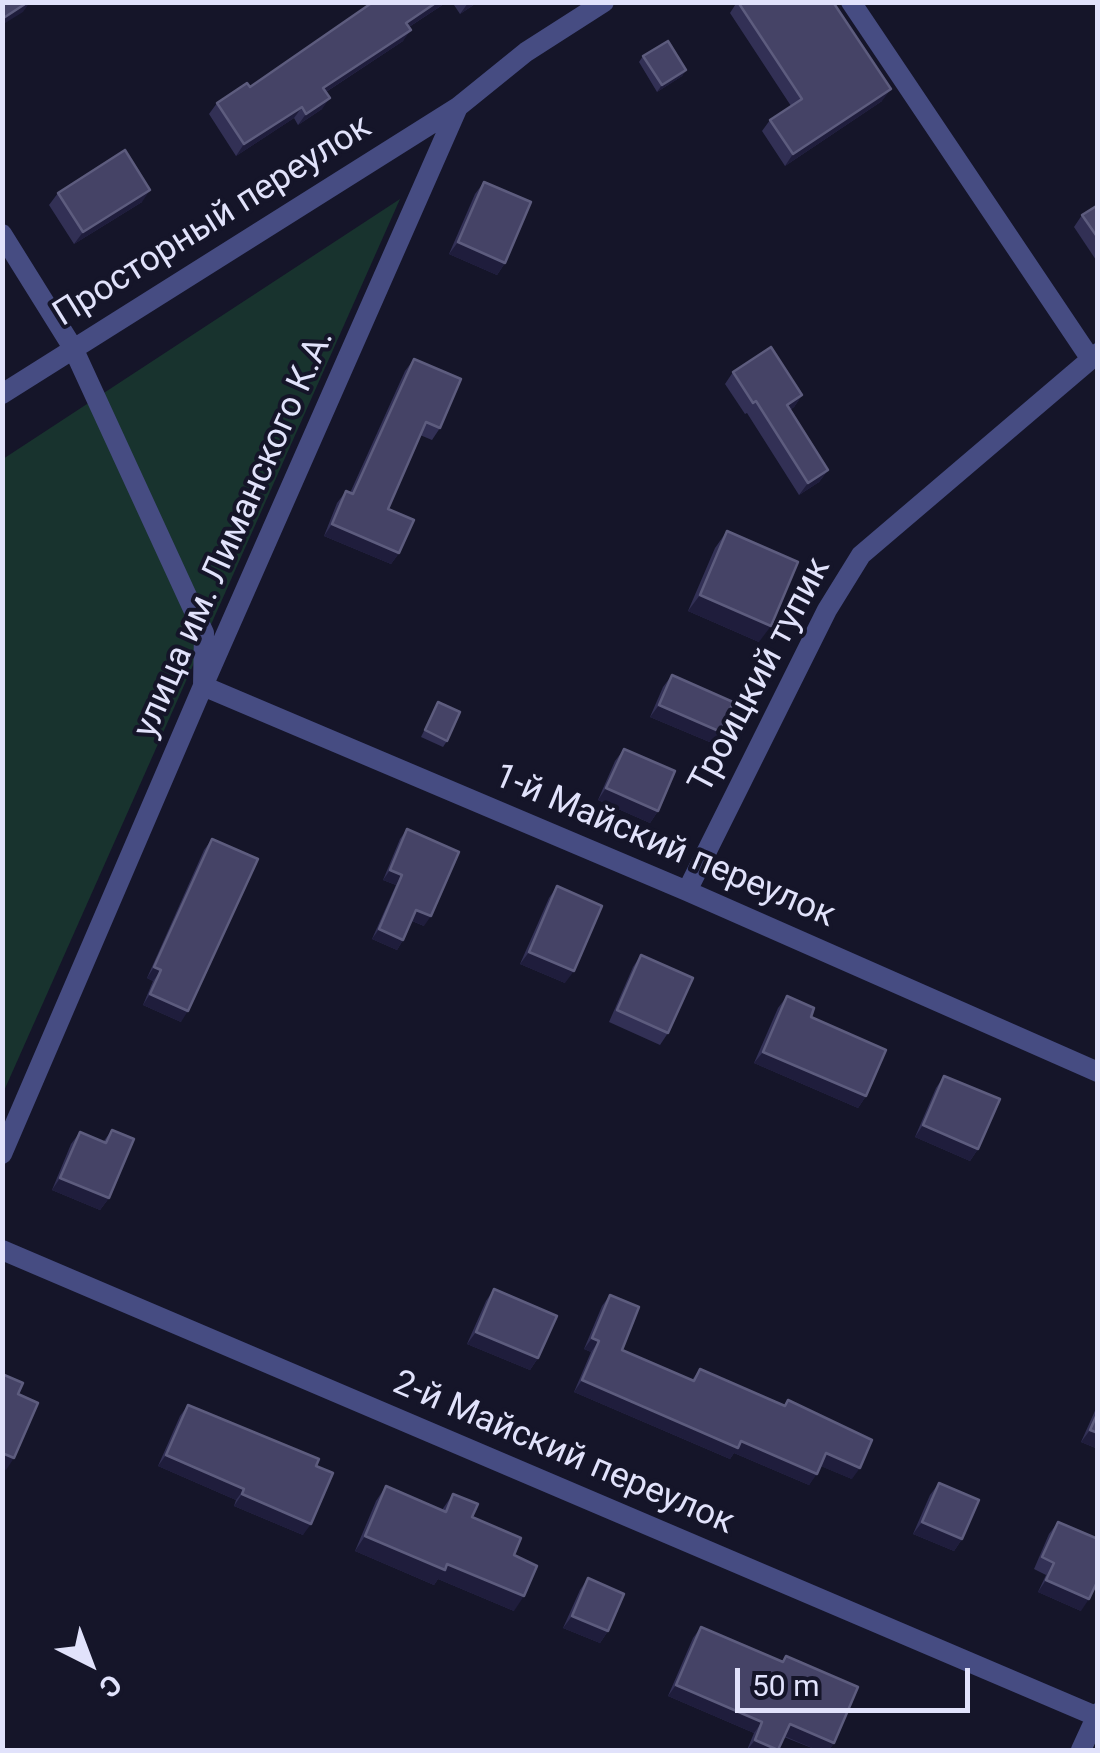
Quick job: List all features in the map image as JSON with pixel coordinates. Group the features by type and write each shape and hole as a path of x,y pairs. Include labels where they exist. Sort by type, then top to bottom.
{"street":[{"name":"улица им. Лиманского К.А.","path":"2,1154 458,107 526,52 604,2"},
{"path":"850,2 1095,356"},
{"name":"Просторный переулок","path":"2,394 458,107"},
{"path":"2,234 74,348 204,633 203,686"},
{"name":"Троицкий тупик","path":"688,891 826,610 861,555 1095,356"},
{"name":"1-й Майский переулок","path":"203,686 688,891 1098,1072"},
{"name":"2-й Майский переулок","path":"2,1250 1097,1715"},
{"path":"1081,1750 1097,1715"}],"green space":[{"path":"400,199 3,1093 3,459"}],"building":[{"path":"2,2 28,2 2,19"},
{"path":"373,2 437,2 406,23 411,30 323,88 330,98 306,114 302,107 244,144 217,103 247,83 250,87"},
{"path":"738,2 833,2 891,89 793,154 770,120 802,99"},
{"path":"668,41 686,70 662,85 643,56"},
{"path":"125,150 150,190 83,232 58,193"},
{"path":"484,182 531,202 505,263 458,242"},
{"path":"1098,205 1098,238 1082,215"},
{"path":"771,347 802,395 787,405 828,470 808,483 733,372"},
{"path":"414,359 461,379 440,428 426,422 388,509 414,520 399,553 332,524 346,491 353,494"},
{"path":"727,531 798,562 771,626 700,595"},
{"path":"672,675 733,702 721,732 659,705"},
{"path":"438,702 460,712 447,741 425,730"},
{"path":"624,749 675,771 658,811 606,788"},
{"path":"407,829 459,852 431,916 416,910 403,940 379,929 402,875 390,870"},
{"path":"212,839 258,859 188,1011 150,994 161,970 154,967"},
{"path":"557,886 602,906 574,971 529,952"},
{"path":"641,955 693,978 668,1033 617,1010"},
{"path":"787,996 814,1008 811,1017 886,1050 866,1096 763,1052"},
{"path":"944,1076 1000,1099 978,1149 923,1125"},
{"path":"112,1130 134,1139 109,1198 60,1178 80,1132 106,1143"},
{"path":"494,1289 557,1316 538,1358 476,1332"},
{"path":"610,1295 639,1307 622,1350 694,1381 700,1369 785,1406 788,1400 872,1440 860,1468 826,1453 817,1474 741,1441 738,1448 582,1380 599,1341 592,1338"},
{"path":"2,1374 23,1383 18,1394 38,1403 14,1458 2,1453"},
{"path":"188,1405 319,1459 316,1466 333,1473 311,1524 166,1455"},
{"path":"1098,1412 1098,1433 1090,1430"},
{"path":"939,1483 979,1500 962,1539 922,1522"},
{"path":"386,1486 446,1512 453,1494 478,1504 472,1517 521,1538 514,1555 537,1566 524,1596 447,1564 445,1570 365,1536"},
{"path":"1058,1522 1098,1539 1098,1580 1089,1599 1046,1580 1054,1563 1042,1557"},
{"path":"588,1578 624,1594 608,1631 572,1616"},
{"path":"701,1627 783,1662 786,1656 858,1687 834,1743 790,1724 778,1750 755,1740 762,1722 676,1685"}]}
